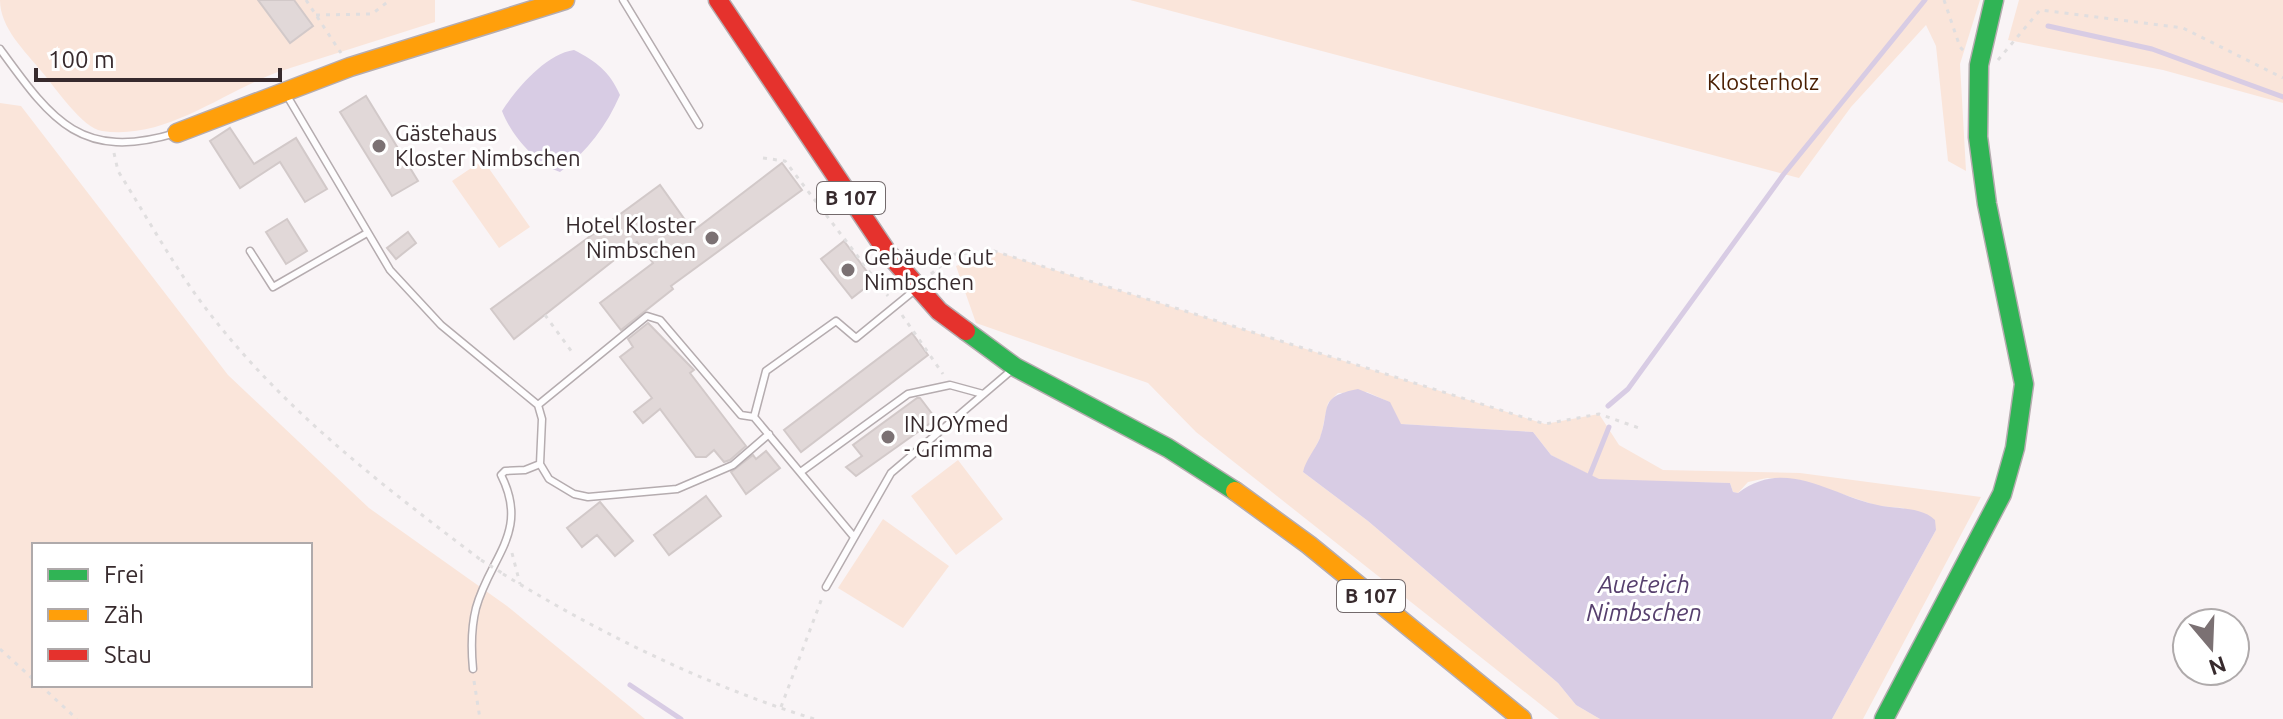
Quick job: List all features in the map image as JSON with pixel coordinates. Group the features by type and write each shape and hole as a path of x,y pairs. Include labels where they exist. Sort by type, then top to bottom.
{"street":[{"path":"177,133 350,67 536,4 565,0"},
{"name":"B 107","path":"718,0 887,252 917,288 984,347 1015,367 1168,448 1217,478 1309,545 1522,719"},
{"path":"1884,719 2002,494 2015,448 2024,384 1987,204 1978,137 1979,65 1994,0"}],"lane":[{"path":"623,0 699,125"},
{"path":"0,49 42,106 63,126 84,136 112,141 150,141 177,133"},
{"path":"284,90 390,270 441,325 538,405 542,419 540,464 549,479 574,494 602,496 677,489 733,465 769,434"},
{"path":"250,251 273,287 367,233"},
{"path":"754,417 766,371 836,321 856,338 917,288"},
{"path":"538,405 647,316 660,320 741,415 754,417 854,537"},
{"path":"826,587 891,473 1015,367"},
{"path":"802,471 908,394 950,385 984,394"},
{"path":"473,669 471,639 477,606 507,543 512,507 501,475 505,471 525,470 540,464"}],"path":[{"path":"306,0 350,67"},
{"path":"316,15 372,14 390,0"},
{"path":"1944,0 1960,47 1979,65 1997,62 2040,10 2183,28 2283,78"},
{"path":"112,141 118,171 207,310 290,405 377,480 481,560 592,628 662,662 814,719"},
{"path":"763,158 785,161 895,306 950,385"},
{"path":"917,288 955,254 994,251 1545,424 1599,414 1642,429"},
{"path":"545,315 572,352"},
{"path":"507,543 520,584"},
{"path":"781,709 826,587"},
{"path":"0,649 32,678"},
{"path":"473,669 480,719"},
{"path":"42,687 75,719"}],"green space":[{"path":"0,0 435,0 435,22 262,78 173,121 126,132 102,131 86,123 69,106 21,47 4,20"},
{"name":"Klosterholz","path":"1130,0 1980,0 1960,64 1966,171 1948,161 1936,46 1926,25 1851,107 1799,178"},
{"path":"2019,0 2283,0 2283,103 2163,70 2008,40"},
{"path":"0,103 21,106 228,375 369,508 507,606 645,719 0,719"},
{"path":"483,160 530,227 499,248 452,181"},
{"path":"994,251 1545,424 1599,414 1619,445 1663,470 1800,473 1981,497 1863,719 1832,719 1936,530 1903,508 1878,506 1800,480 1767,478 1748,482 1738,493 1733,492 1730,483 1599,480 1551,455 1533,432 1400,424 1389,402 1367,392 1338,393 1328,403 1321,436 1303,472 1368,521 1558,683 1576,705 1600,719 1559,719 1196,432 1148,383 976,323 956,266"},
{"path":"958,460 1003,519 956,555 911,496"},
{"path":"883,519 949,566 903,628 838,588"}],"water":[{"path":"574,50 602,68 620,95 595,137 560,172 525,148 502,111 543,65"},
{"name":"Aueteich Nimbschen","path":"1358,389 1390,402 1401,424 1533,432 1551,455 1599,479 1730,483 1733,492 1738,493 1774,478 1792,478 1863,501 1924,513 1935,520 1936,530 1832,719 1600,719 1576,705 1558,683 1368,521 1303,472 1320,438 1331,400"}],"building":[{"path":"258,0 294,0 313,26 290,43"},
{"name":"Gästehaus Kloster Nimbschen","path":"366,96 418,181 392,196 340,112"},
{"path":"230,128 254,164 296,138 327,189 305,202 280,162 240,188 210,141"},
{"path":"782,163 802,190 671,286 673,289 621,330 600,303 653,263 637,242 514,339 491,309 660,185 693,231"},
{"path":"287,219 307,251 286,264 266,232"},
{"path":"408,232 416,243 396,259 387,248"},
{"name":"Gebäude Gut Nimbschen","path":"844,241 874,281 852,298 821,259"},
{"path":"648,323 694,370 690,373 746,446 730,460 724,462 714,450 706,457 696,457 660,409 643,423 634,412 652,398 620,357 633,347 628,339"},
{"path":"912,333 928,355 801,452 784,430"},
{"name":"INJOYmed - Grimma","path":"917,398 936,419 856,476 846,467 862,456 853,445"},
{"path":"766,451 780,468 746,494 731,472 753,455 756,459"},
{"path":"706,496 721,516 669,555 654,535"},
{"path":"600,502 633,541 615,556 597,535 582,547 567,528"}],"waterway":[{"path":"1608,406 1628,389 1783,175 1925,0"},
{"path":"2048,26 2152,49 2283,97"},
{"path":"1589,477 1609,427"},
{"path":"630,685 681,719"}],"traffic: fast":[{"path":"1884,719 2002,494 2015,448 2024,384 1987,204 1978,137 1979,65 1994,0"},
{"path":"966,331 1015,367 1168,448 1235,491"}],"traffic: slow":[{"path":"177,133 350,67 565,0"},
{"path":"1235,491 1309,545 1522,719"}],"traffic: jam":[{"path":"718,0 887,252 939,311 966,331"}],"place":[{"name":"Gästehaus Kloster Nimbschen","path":"379,146"},
{"name":"Hotel Kloster Nimbschen","path":"712,238"},
{"name":"Gebäude Gut Nimbschen","path":"848,270"},
{"name":"INJOYmed - Grimma","path":"888,437"}]}
